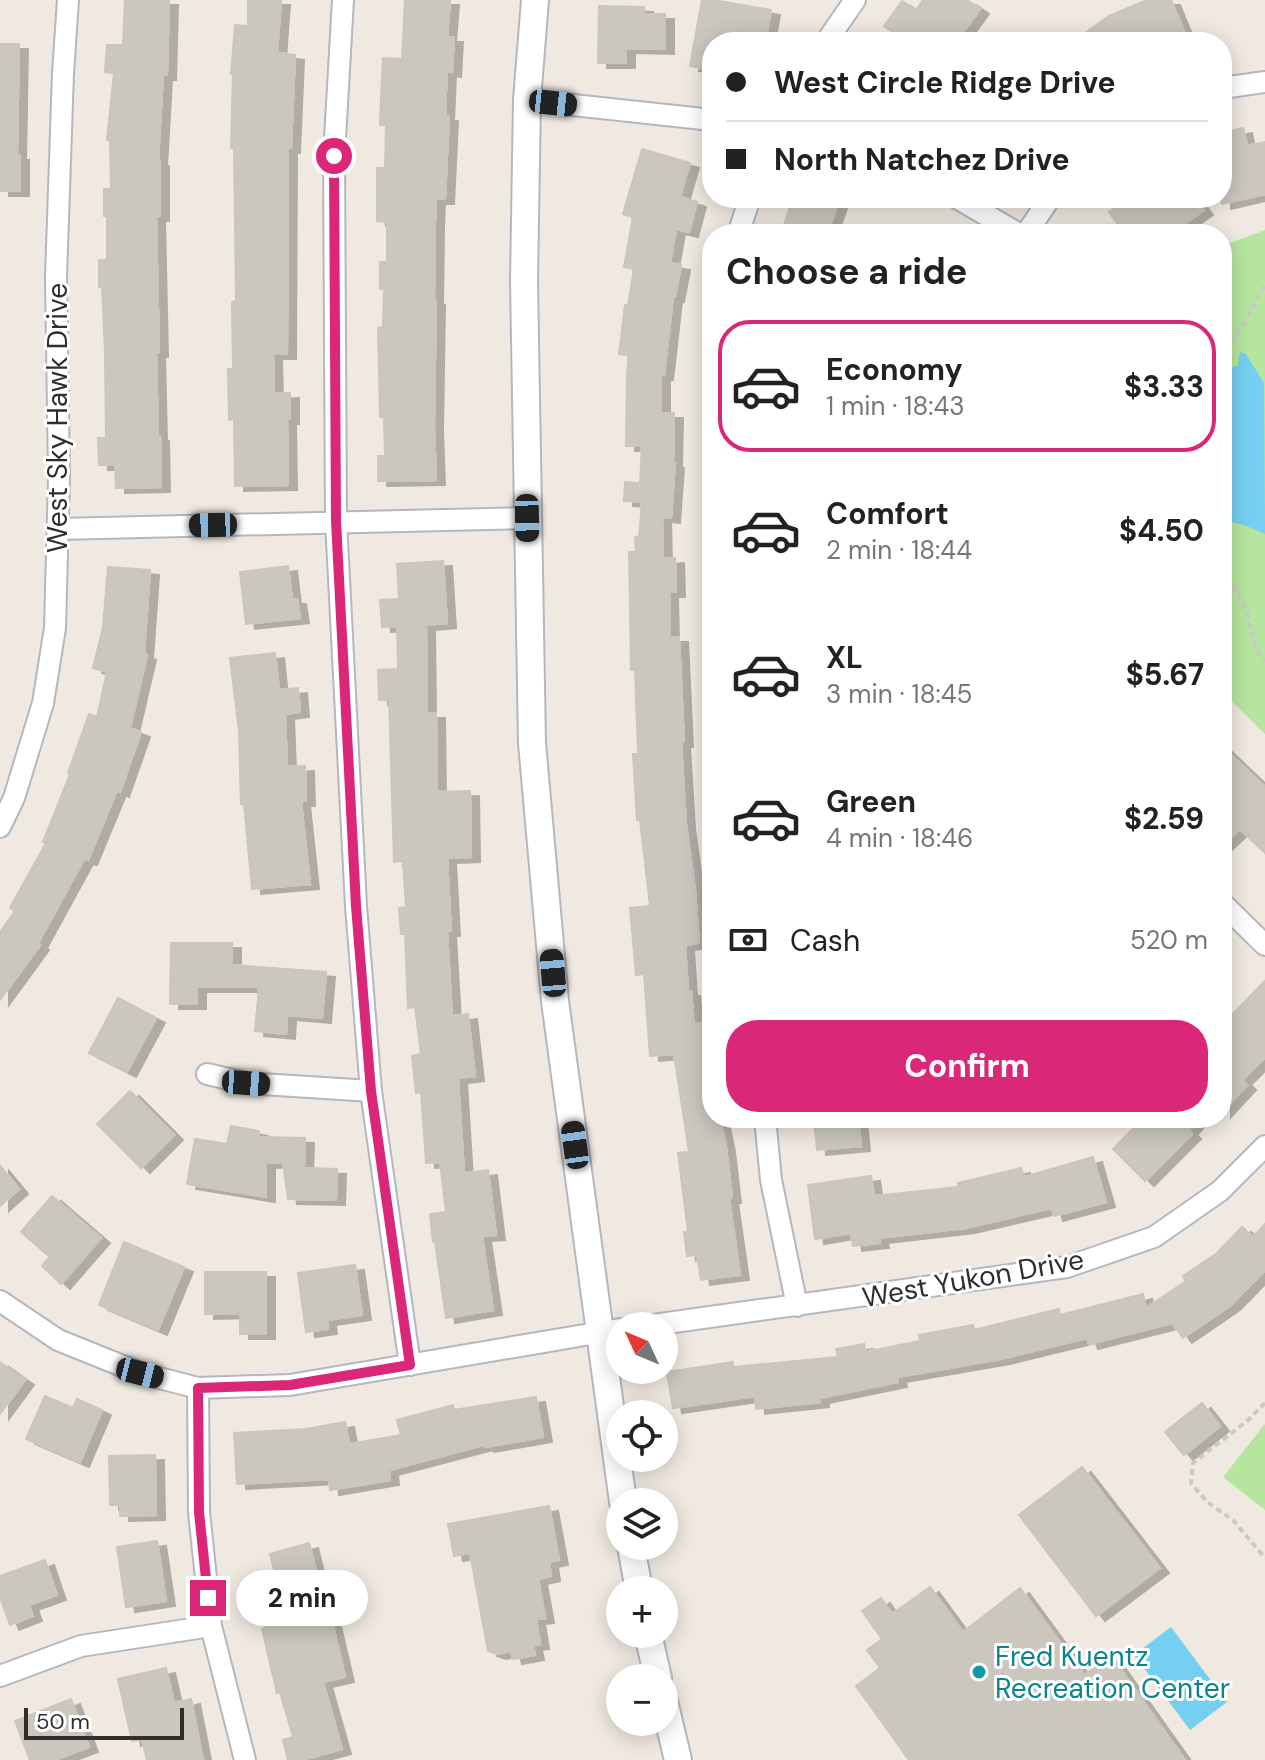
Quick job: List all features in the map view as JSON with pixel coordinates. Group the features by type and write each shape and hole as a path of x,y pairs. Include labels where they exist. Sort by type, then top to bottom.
{"street":[{"name":"West Sky Hawk Drive","path":"0,827 14,798 43,703 55,628 59,529 56,277 68,0"},
{"path":"343,0 334,156 336,521 356,906 371,1091 410,1365"},
{"path":"535,0 527,100 524,281 532,743 555,1001 607,1312"},
{"path":"833,32 855,0"},
{"path":"1232,87 1265,82"},
{"path":"527,100 702,119"},
{"path":"974,208 1002,224"},
{"path":"59,529 527,518"},
{"path":"1232,913 1265,945"},
{"path":"207,1074 246,1083 371,1091"},
{"path":"766,1128 771,1180 797,1306"},
{"name":"West Yukon Drive","path":"678,1322 1067,1267 1154,1237 1220,1191 1265,1146"},
{"path":"0,1301 58,1340 140,1373 198,1388 290,1385 606,1332"},
{"path":"614,1384 622,1488"},
{"path":"198,1388 199,1512 211,1626 245,1760"},
{"path":"0,1676 81,1646 211,1626"},
{"path":"672,1736 678,1760"}],"path":[{"path":"1232,341 1265,285"},
{"path":"1232,584 1246,612 1258,655 1265,662"},
{"path":"1265,1403 1193,1463 1191,1483 1207,1502 1233,1520 1265,1558"}],"green space":[{"path":"1265,230 1265,734 1232,702 1232,242"},
{"path":"1265,1424 1265,1510 1223,1477"}],"water":[{"path":"1240,352 1246,354 1264,383 1265,534 1232,522 1232,368 1238,365"},
{"path":"1171,1627 1227,1702 1190,1730 1134,1655"}],"building":[{"path":"125,0 169,0 167,75 163,75 158,161 160,216 156,216 159,352 156,352 161,487 116,488 115,465 99,465 98,438 106,438 99,260 107,260 104,189 111,189 110,140 107,140 114,73 105,72 107,45 123,45"},
{"path":"248,0 281,0 277,53 295,55 291,148 288,148 287,354 273,354 274,394 290,393 290,419 287,419 288,485 235,486 234,419 229,420 228,369 233,369 232,302 236,301 231,74 235,25 248,26"},
{"path":"405,0 450,0 447,37 454,37 452,72 447,71 445,116 449,116 445,199 436,199 435,222 436,480 378,481 378,456 385,456 384,417 380,417 378,328 383,327 384,289 380,289 380,262 387,262 387,222 377,221 377,168 385,168 386,125 380,125 383,58 402,59"},
{"path":"702,0 771,10 767,32 702,32 702,68 690,66"},
{"path":"923,0 967,0 980,9 963,32 893,32 884,26 902,1 916,10"},
{"path":"1147,0 1171,0 1184,32 1087,32 1109,16"},
{"path":"599,6 644,7 644,14 665,14 665,49 626,48 626,63 598,63"},
{"path":"0,44 19,44 17,155 20,155 20,191 0,191"},
{"path":"1243,128 1247,146 1265,142 1265,194 1232,202 1232,131"},
{"path":"642,149 690,163 680,197 697,202 689,232 676,229 670,263 681,265 673,297 664,375 661,375 661,413 674,413 675,463 671,518 662,517 663,559 675,558 676,592 669,592 670,637 679,637 686,824 699,943 685,945 694,1024 702,1024 702,1128 722,1128 740,1275 701,1280 697,1255 687,1256 684,1232 688,1232 678,1153 689,1152 674,1054 650,1056 644,974 636,975 630,908 650,906 640,820 637,820 633,754 638,754 635,670 631,670 629,552 636,552 635,537 639,537 642,502 624,501 625,482 640,483 642,446 626,446 629,355 619,354 625,305 628,305 634,269 624,267 633,217 623,214"},
{"path":"790,208 836,208 831,224 784,224"},
{"path":"1115,208 1204,210 1184,224 1118,224 1109,212"},
{"path":"443,561 447,623 426,625 427,713 436,713 437,792 470,791 471,857 447,858 451,931 447,931 452,1016 468,1014 475,1076 458,1078 464,1173 488,1170 496,1235 482,1236 493,1310 446,1318 430,1214 446,1212 440,1162 426,1163 421,1092 416,1093 412,1056 421,1054 415,1007 408,1008 405,934 401,934 399,908 406,907 403,861 394,862 389,700 379,700 378,670 398,669 397,626 382,627 380,600 399,599 397,564"},
{"path":"288,566 292,599 297,599 300,618 246,624 240,572"},
{"path":"108,567 150,570 144,654 147,655 130,728 141,732 120,792 117,790 88,860 84,859 38,943 40,945 0,1000 0,932 15,911 10,908 46,843 43,842 70,774 89,714 97,717 107,672 93,668 103,627"},
{"path":"275,653 279,690 298,688 300,712 285,714 287,767 305,766 306,801 301,801 310,884 252,889 244,804 241,804 239,731 230,658"},
{"path":"1232,756 1265,787 1265,853 1240,829 1232,837"},
{"path":"171,943 232,943 232,965 326,972 322,1018 287,1015 286,1034 255,1031 259,987 197,987 197,1004 170,1004"},
{"path":"1265,981 1265,1057 1242,1080 1247,1085 1232,1101 1232,1015"},
{"path":"118,998 156,1018 127,1072 89,1053"},
{"path":"130,1091 174,1135 141,1168 97,1124"},
{"path":"231,1126 259,1131 258,1137 305,1138 304,1168 337,1169 336,1200 288,1199 283,1162 266,1163 266,1197 187,1184 195,1139 227,1144"},
{"path":"815,1128 859,1128 861,1146 817,1150"},
{"path":"1134,1128 1190,1128 1188,1130 1192,1134 1145,1181 1113,1149"},
{"path":"1093,1157 1106,1202 1054,1216 1052,1208 966,1228 879,1238 880,1243 853,1246 851,1233 815,1239 808,1185 871,1176 874,1196 958,1187 958,1183 1021,1168 1024,1177"},
{"path":"0,1166 19,1189 0,1206"},
{"path":"52,1196 101,1238 61,1284 42,1266 50,1257 21,1232"},
{"path":"1265,1224 1265,1270 1231,1305 1183,1338 1172,1323 1089,1344 1087,1338 1001,1359 897,1377 898,1382 820,1398 820,1402 756,1409 755,1396 678,1407 678,1400 672,1400 669,1384 678,1384 678,1370 733,1362 733,1367 838,1357 836,1349 864,1344 865,1352 920,1341 919,1335 973,1325 974,1330 1059,1309 1060,1315 1143,1294 1146,1308 1186,1281 1183,1276 1217,1253 1242,1227 1253,1237"},
{"path":"124,1242 184,1267 158,1330 99,1305"},
{"path":"355,1265 362,1315 327,1320 328,1329 306,1332 298,1273"},
{"path":"205,1272 266,1272 266,1334 240,1334 240,1313 205,1314"},
{"path":"0,1362 25,1380 0,1414"},
{"path":"45,1396 73,1408 77,1399 102,1410 80,1462 26,1439"},
{"path":"536,1397 543,1437 484,1445 389,1470 390,1480 330,1490 329,1479 237,1484 234,1433 306,1429 345,1422 349,1444 401,1435 397,1420 453,1405 454,1410"},
{"path":"1202,1403 1220,1426 1184,1455 1165,1432"},
{"path":"155,1455 156,1515 120,1516 120,1505 110,1505 109,1456"},
{"path":"1082,1467 1160,1568 1096,1616 1019,1515"},
{"path":"549,1506 559,1560 549,1562 551,1576 538,1579 545,1618 536,1619 540,1644 533,1645 535,1655 513,1659 511,1651 497,1654 488,1651 470,1553 454,1556 448,1524"},
{"path":"157,1541 166,1601 126,1607 117,1547"},
{"path":"309,1543 345,1677 323,1682 342,1749 302,1760 288,1760 283,1740 293,1737 280,1692 277,1693 255,1592 278,1586 270,1554"},
{"path":"45,1560 57,1595 29,1605 33,1616 10,1625 0,1597 0,1576"},
{"name":"Fred Kuentz Recreation Center","path":"930,1587 963,1632 1020,1588 1084,1675 1111,1656 1185,1760 909,1760 856,1686 880,1668 867,1650 882,1639 862,1611 881,1598 892,1614"},
{"path":"166,1668 174,1703 191,1699 203,1760 147,1760 142,1739 132,1741 118,1679"},
{"path":"71,1699 89,1747 55,1760 30,1760 15,1721"}],"place":[{"name":"Fred Kuentz Recreation Center","path":"979,1672"}],"route":[{"path":"208,1598 199,1512 198,1388 290,1385 410,1365 371,1091 356,906 336,521 334,156"}]}
